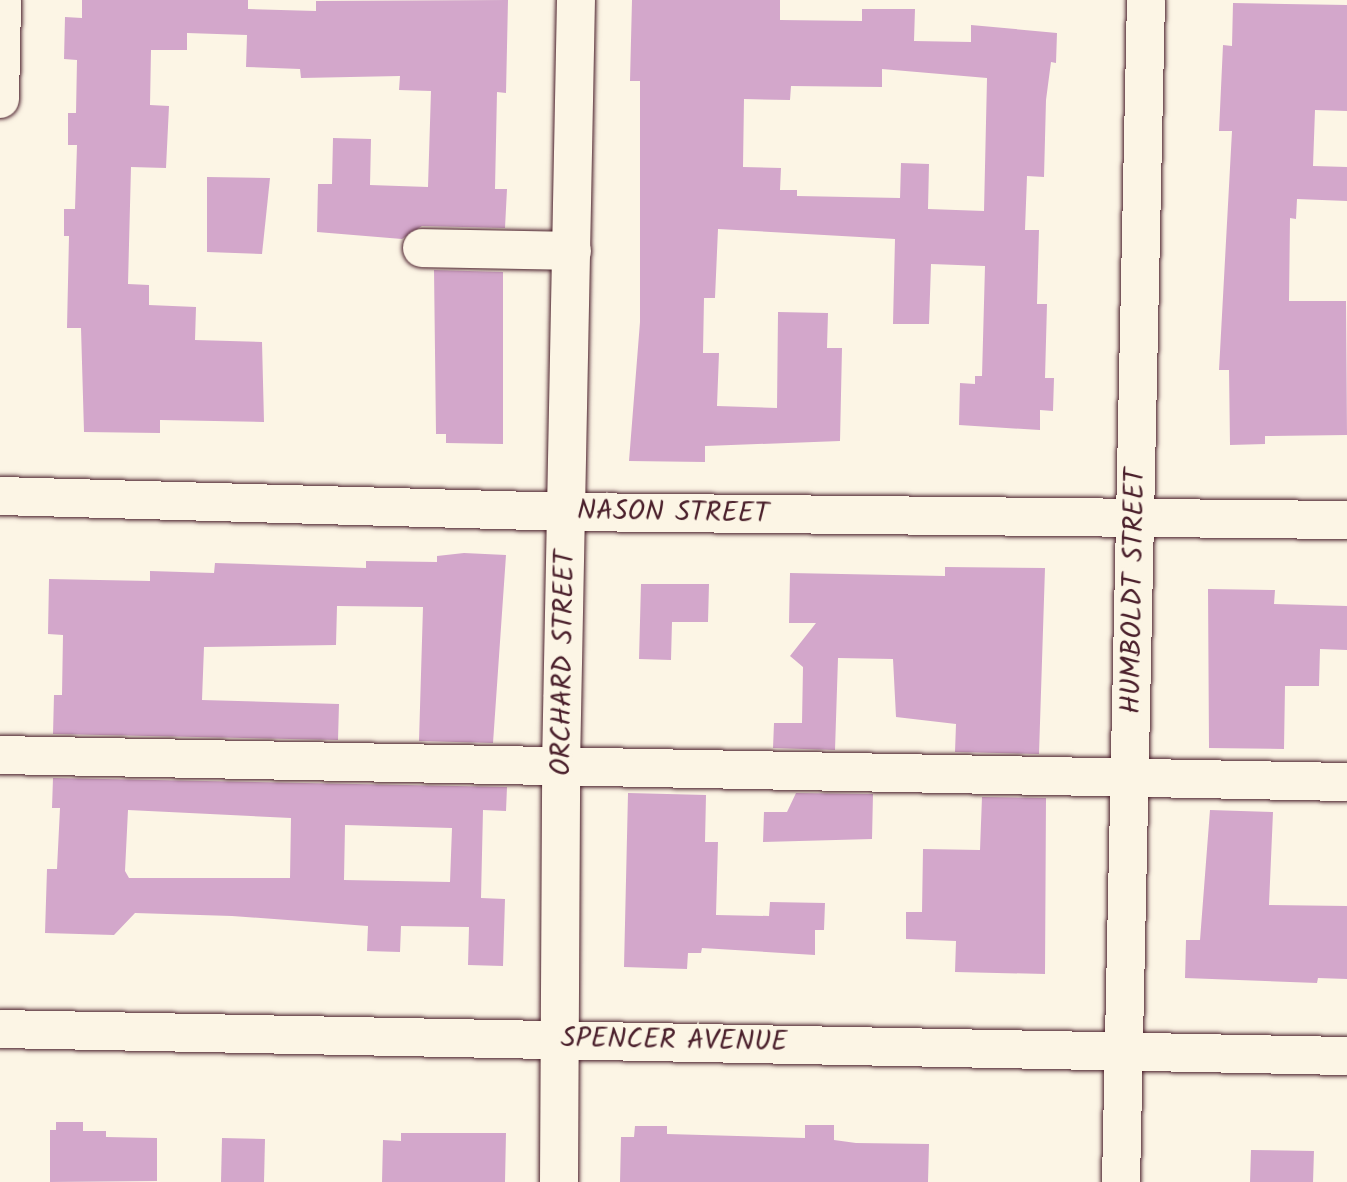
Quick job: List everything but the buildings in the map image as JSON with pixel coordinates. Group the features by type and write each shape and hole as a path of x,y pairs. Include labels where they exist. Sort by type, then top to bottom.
{"street":[{"path":"0,99 2,0"},
{"name":"ORCHARD STREET","path":"559,1182 561,766 576,0"},
{"name":"HUMBOLDT STREET","path":"1121,1182 1146,0"},
{"path":"422,248 572,251"},
{"name":"NASON STREET","path":"0,496 568,512 1347,520"},
{"path":"0,755 1347,782"},
{"name":"SPENCER AVENUE","path":"0,1029 1347,1056"}]}
